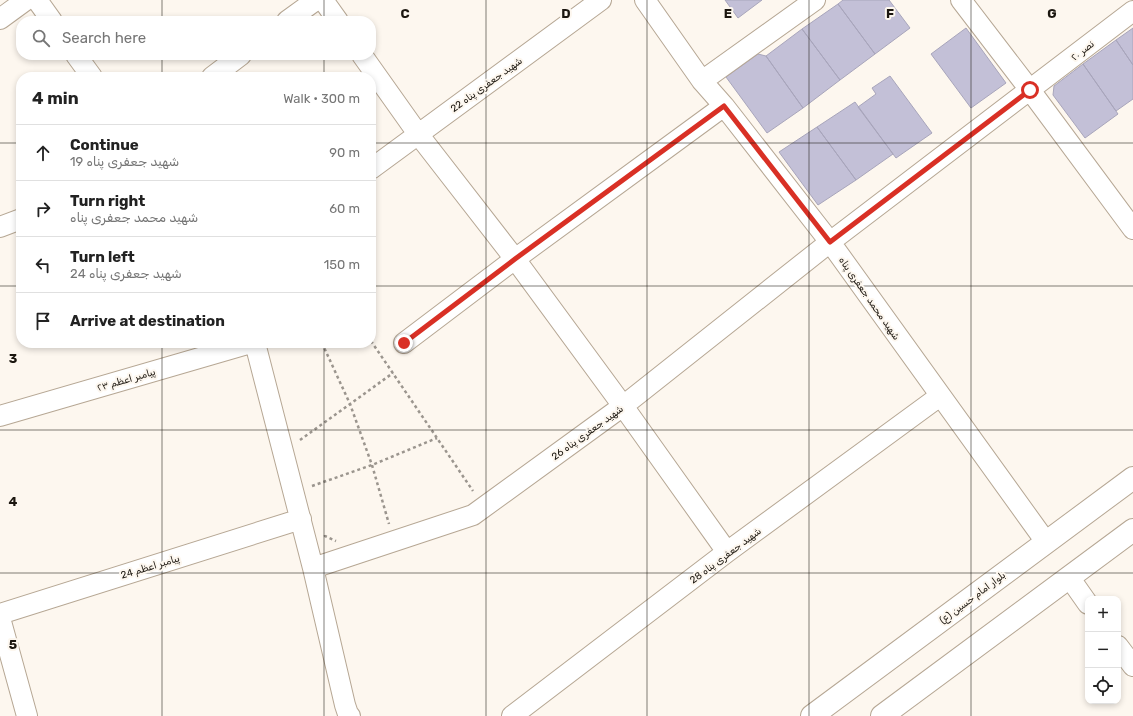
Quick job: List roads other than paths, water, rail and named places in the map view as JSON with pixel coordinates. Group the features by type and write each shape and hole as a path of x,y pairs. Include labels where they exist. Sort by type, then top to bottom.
{"main road":[{"name":"بلوار امام حسین (ع)","path":"812,716 1133,478"},
{"path":"882,716 1133,530"}],"street":[{"path":"0,19 26,0"},
{"path":"37,0 48,16"},
{"path":"294,16 316,0"},
{"path":"323,0 334,16"},
{"name":"شهید جعفری پناه 22","path":"376,165 601,0"},
{"name":"شهید محمد جعفری پناه","path":"645,0 702,81 724,106 830,242 1046,542"},
{"path":"702,81 815,0"},
{"path":"961,0 1133,229"},
{"name":"نصر ۲۰","path":"830,242 1133,11"},
{"path":"80,60 88,72"},
{"path":"219,72 235,60"},
{"path":"366,60 374,72"},
{"path":"376,75 418,134 515,259 623,406 727,552"},
{"path":"404,343 515,259 724,106"},
{"path":"0,227 16,221"},
{"name":"شهید جعفری پناه 26","path":"313,568 473,515 623,406 830,242"},
{"name":"پیامبر اعظم ۲۳","path":"0,416 234,348"},
{"path":"256,348 313,568 345,705 346,715"},
{"name":"شهید جعفری پناه 28","path":"512,716 727,552 940,396"},
{"name":"پیامبر اعظم 24","path":"0,614 301,519"},
{"path":"1069,577 1085,600"},
{"path":"0,618 27,716"},
{"path":"1121,650 1133,666"}]}
